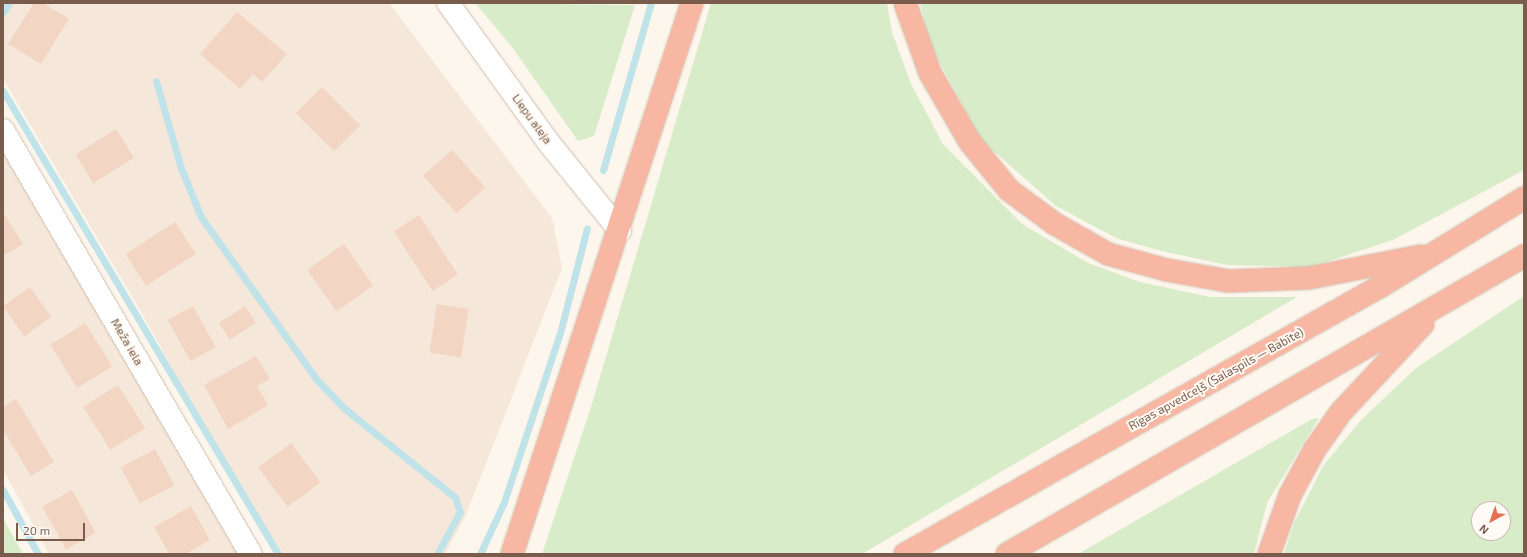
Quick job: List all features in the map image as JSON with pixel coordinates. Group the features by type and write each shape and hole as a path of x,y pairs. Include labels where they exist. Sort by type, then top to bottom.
{"highway":[{"path":"512,554 620,231 692,3"},
{"path":"905,3 930,73 970,142 1009,190 1055,224 1108,254 1167,270 1229,281 1276,281 1434,254"},
{"name":"Rīgas apvedceļš (Salaspils — Babīte)","path":"905,554 1434,254 1524,198"},
{"path":"1007,554 1445,303 1524,256"},
{"path":"1269,554 1290,495 1315,449 1341,412 1390,356 1445,303"}],"street":[{"name":"Liepu aleja","path":"448,3 548,143 620,231"},
{"name":"Meža iela","path":"3,130 251,554"}],"shaded area":[{"path":"3,3 389,3 552,218 562,268 466,515 445,554 275,554 140,310 3,79"},
{"path":"3,149 239,554 49,554 3,470"}],"green space":[{"path":"475,3 635,5 594,136 578,141 512,47"},
{"path":"711,3 887,3 892,32 911,84 943,144 1022,224 1088,263 1140,282 1210,297 1297,297 862,554 542,554 591,407"},
{"path":"920,3 1524,3 1524,170 1393,240 1311,267 1227,265 1161,251 1116,238 1056,206 982,141 930,45"},
{"path":"1524,296 1524,554 1284,554 1294,523 1323,466 1361,420 1416,368"},
{"path":"1319,418 1267,503 1254,554 1078,554 1312,419"},
{"path":"3,518 23,554 3,554"}],"building":[{"path":"34,3 43,3 69,19 41,64 8,44"},
{"path":"237,12 287,54 262,82 253,74 240,89 200,54"},
{"path":"322,87 360,125 334,151 296,113"},
{"path":"116,129 134,158 93,183 75,154"},
{"path":"452,150 485,187 456,213 423,176"},
{"path":"3,212 23,244 3,256"},
{"path":"419,215 458,275 433,291 394,231"},
{"path":"175,222 196,254 146,286 126,254"},
{"path":"344,244 373,286 336,312 307,270"},
{"path":"30,287 51,317 24,336 3,306"},
{"path":"437,304 469,309 461,357 429,352"},
{"path":"193,306 216,347 190,361 168,320"},
{"path":"245,306 256,323 230,340 219,323"},
{"path":"85,323 112,366 77,388 50,345"},
{"path":"256,356 270,379 257,386 268,405 228,429 204,385"},
{"path":"118,385 145,428 110,450 83,407"},
{"path":"16,399 54,462 31,476 3,430 3,407"},
{"path":"291,443 320,482 288,507 258,468"},
{"path":"155,449 174,485 140,504 121,467"},
{"path":"72,490 96,533 66,549 42,506"},
{"path":"191,506 210,540 186,554 169,554 154,527"}],"waterway":[{"path":"3,12 9,3"},
{"path":"603,170 651,3"},
{"path":"156,81 181,168 201,217 316,379 345,409 455,497 460,512 437,554"},
{"path":"3,91 278,554"},
{"path":"480,554 504,502 560,333 587,228"},
{"path":"3,490 38,554"}]}
